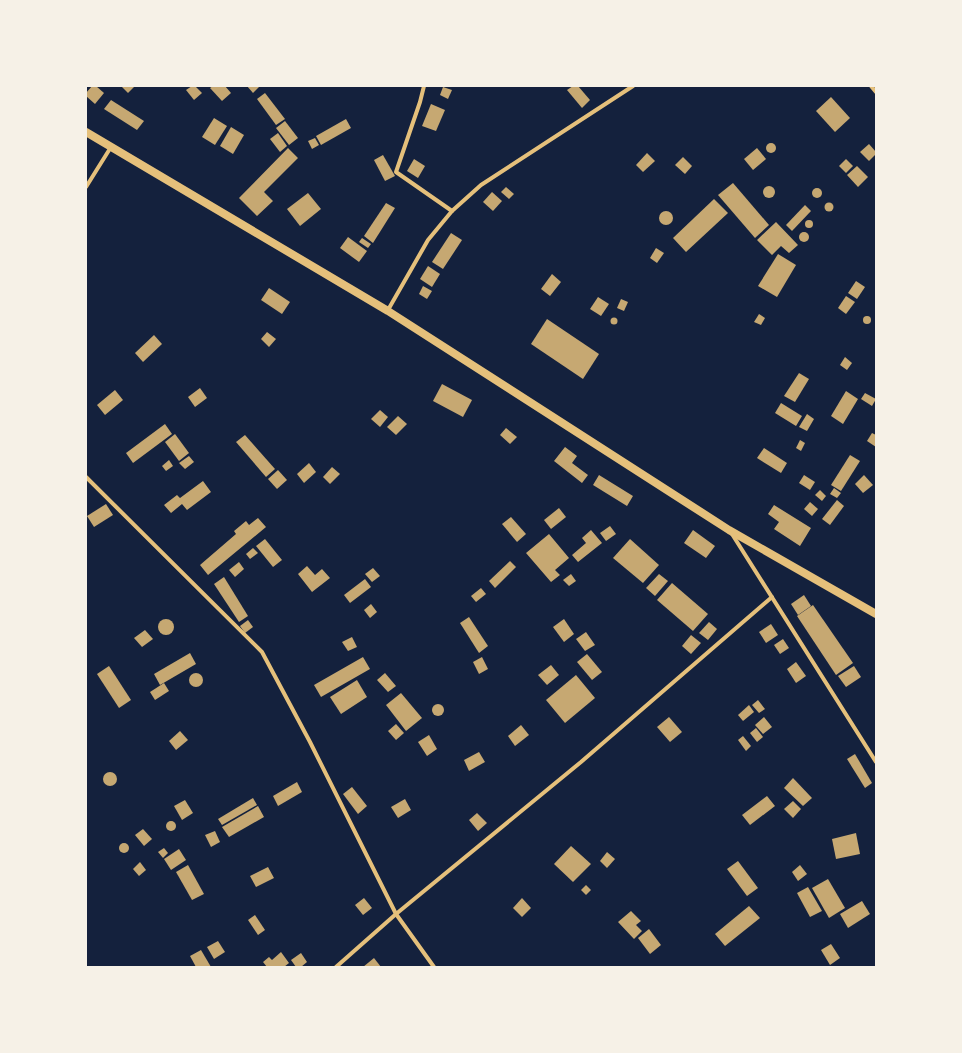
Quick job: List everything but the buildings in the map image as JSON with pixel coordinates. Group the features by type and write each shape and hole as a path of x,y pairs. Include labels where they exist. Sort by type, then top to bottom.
{"main road":[{"path":"86,132 388,311 730,530 876,614"}],"street":[{"path":"424,86 396,172 452,211"},
{"path":"388,311 428,240 452,211 482,185 633,86"},
{"path":"871,86 876,92"},
{"path":"86,187 111,147"},
{"path":"86,477 262,652 310,742 396,914 434,967"},
{"path":"730,530 876,762"},
{"path":"336,967 396,914 581,762 772,597"}]}
